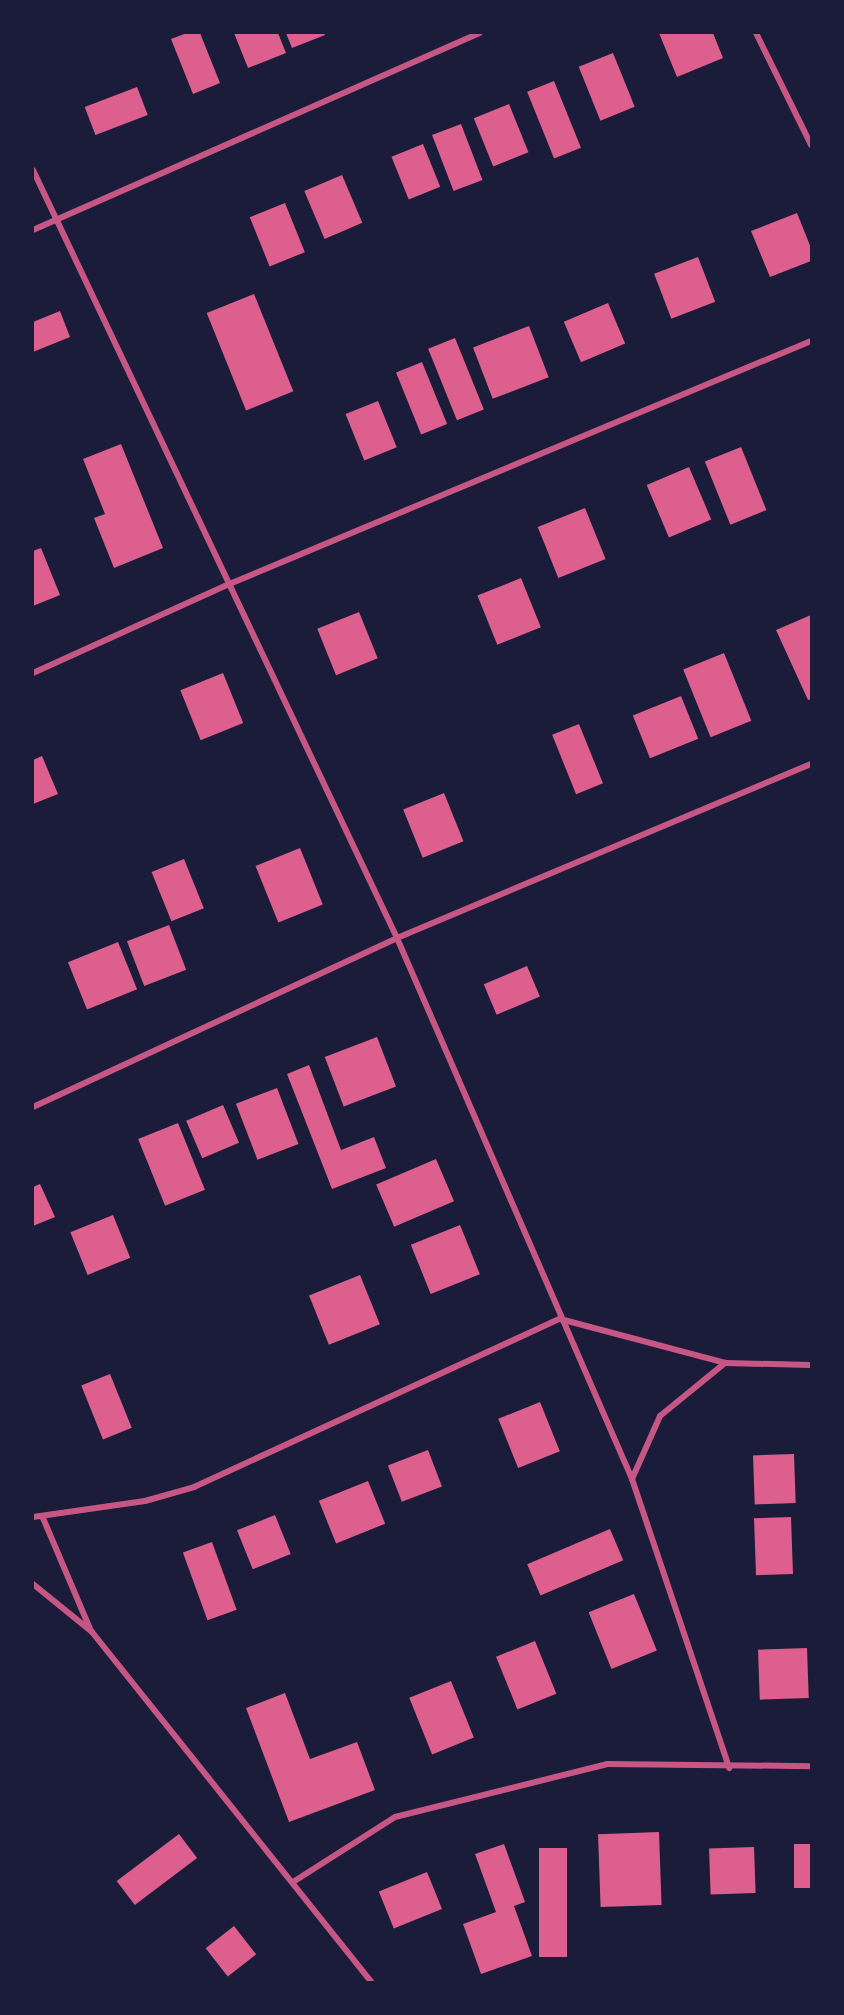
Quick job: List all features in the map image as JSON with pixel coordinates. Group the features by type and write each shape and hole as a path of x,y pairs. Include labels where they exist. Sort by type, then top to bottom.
{"street":[{"path":"33,230 480,33"},
{"path":"756,33 811,145"},
{"path":"33,170 227,585 397,938 560,1319 632,1479 729,1768"},
{"path":"33,673 227,585 811,340"},
{"path":"33,1107 397,938 811,764"},
{"path":"33,1517 43,1518 145,1501 194,1487 560,1319 725,1363 811,1365"},
{"path":"632,1479 660,1416 725,1363"},
{"path":"43,1518 92,1632"},
{"path":"33,1584 92,1632 371,1982"},
{"path":"293,1882 396,1817 607,1764 729,1768 811,1766"}],"building":[{"path":"187,33 200,33 220,83 193,94 171,39"},
{"path":"234,33 278,33 286,53 248,68"},
{"path":"286,33 324,33 325,35 292,48"},
{"path":"659,33 713,33 723,58 677,77"},
{"path":"613,53 635,107 600,121 579,67"},
{"path":"554,81 581,148 554,159 527,92"},
{"path":"137,87 148,115 95,135 85,107"},
{"path":"509,104 528,152 493,166 474,118"},
{"path":"461,124 483,180 454,191 432,135"},
{"path":"423,144 440,187 409,199 391,157"},
{"path":"342,175 362,223 325,239 304,191"},
{"path":"285,203 305,252 270,266 250,217"},
{"path":"797,213 811,248 811,261 770,277 751,231"},
{"path":"698,257 715,302 671,319 654,274"},
{"path":"254,294 293,391 246,410 207,313"},
{"path":"608,303 625,344 581,362 564,322"},
{"path":"60,311 70,337 33,352 33,322"},
{"path":"529,326 549,377 493,399 473,348"},
{"path":"455,338 484,409 457,420 428,349"},
{"path":"422,362 447,424 421,435 396,372"},
{"path":"378,401 397,447 364,460 346,414"},
{"path":"121,444 163,548 114,568 94,518 105,514 83,459"},
{"path":"741,447 766,510 730,525 705,462"},
{"path":"689,467 711,519 669,537 647,485"},
{"path":"585,508 606,559 558,578 538,527"},
{"path":"41,548 60,595 33,606 33,551"},
{"path":"521,578 541,627 497,645 477,596"},
{"path":"359,612 378,658 336,675 317,629"},
{"path":"811,615 811,699 808,700 776,630"},
{"path":"724,653 751,721 711,737 683,669"},
{"path":"223,673 243,723 201,740 180,690"},
{"path":"681,696 698,739 650,758 633,715"},
{"path":"579,724 603,783 576,794 552,735"},
{"path":"42,756 58,794 33,804 33,760"},
{"path":"444,793 463,841 423,858 403,809"},
{"path":"300,848 323,905 278,923 255,866"},
{"path":"184,859 204,908 171,921 152,872"},
{"path":"169,925 186,970 144,986 127,941"},
{"path":"118,942 137,989 87,1010 68,962"},
{"path":"527,966 540,996 497,1015 484,984"},
{"path":"377,1037 396,1086 344,1107 325,1057"},
{"path":"309,1065 341,1150 374,1137 386,1168 332,1189 287,1074"},
{"path":"277,1088 299,1144 257,1160 236,1104"},
{"path":"223,1105 239,1143 202,1158 186,1121"},
{"path":"178,1123 205,1190 165,1206 138,1139"},
{"path":"436,1159 454,1201 394,1227 376,1184"},
{"path":"40,1184 55,1217 33,1226 33,1187"},
{"path":"113,1215 130,1258 88,1275 70,1232"},
{"path":"460,1225 480,1274 431,1294 411,1245"},
{"path":"360,1275 380,1324 329,1345 309,1296"},
{"path":"110,1374 132,1428 103,1439 81,1386"},
{"path":"540,1402 560,1451 518,1468 498,1419"},
{"path":"428,1450 442,1486 402,1502 388,1465"},
{"path":"794,1454 796,1503 755,1504 753,1455"},
{"path":"368,1481 385,1524 336,1544 319,1501"},
{"path":"275,1515 291,1554 253,1569 237,1530"},
{"path":"791,1517 793,1574 756,1575 754,1518"},
{"path":"610,1529 623,1560 540,1595 527,1564"},
{"path":"212,1542 237,1610 207,1620 183,1553"},
{"path":"634,1594 657,1651 611,1669 589,1612"},
{"path":"535,1641 556,1694 517,1710 496,1657"},
{"path":"807,1648 809,1698 760,1700 758,1650"},
{"path":"451,1681 474,1738 432,1754 409,1698"},
{"path":"285,1693 310,1759 357,1742 375,1790 289,1822 246,1708"},
{"path":"659,1832 662,1905 601,1907 598,1834"},
{"path":"179,1834 197,1858 135,1905 117,1881"},
{"path":"504,1844 525,1902 514,1906 532,1956 481,1974 463,1924 496,1912 475,1854"},
{"path":"794,1844 811,1844 811,1888 794,1888"},
{"path":"754,1847 756,1893 711,1895 709,1849"},
{"path":"539,1848 567,1848 567,1957 539,1957"},
{"path":"427,1872 442,1909 394,1929 379,1891"},
{"path":"234,1926 256,1954 228,1977 206,1948"}]}
